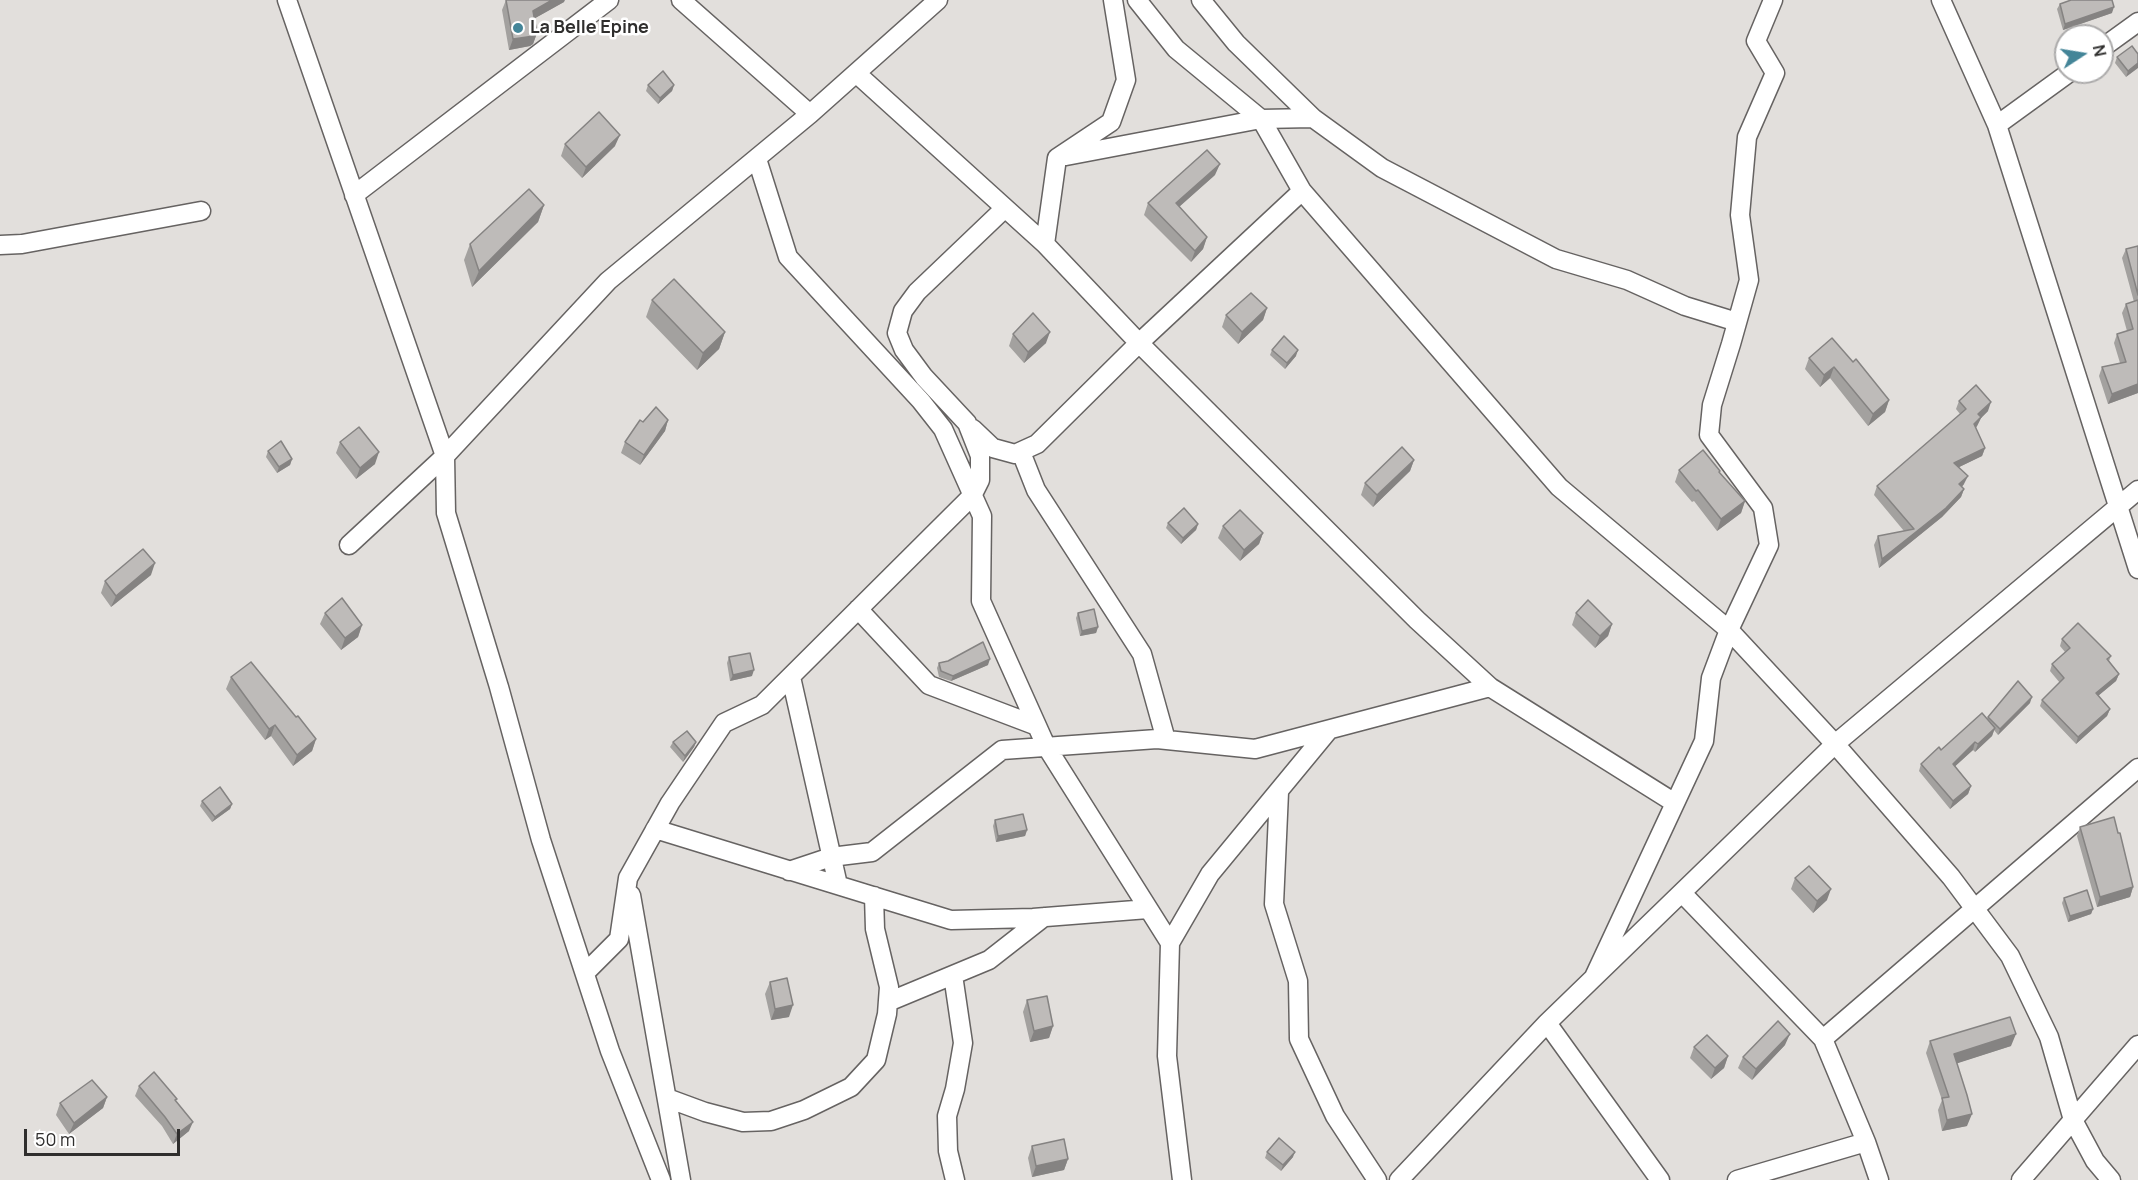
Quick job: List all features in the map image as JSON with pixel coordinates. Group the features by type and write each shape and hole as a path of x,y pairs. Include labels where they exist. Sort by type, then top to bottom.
{"street":[{"path":"287,0 445,456 446,513 499,687 541,840 610,1051 661,1180"},
{"path":"354,195 609,0"},
{"path":"681,0 810,114"},
{"path":"349,545 445,456 609,282 810,114 938,0"},
{"path":"1044,244 1057,158 1111,122 1126,80 1113,0"},
{"path":"1137,0 1176,49 1261,119 1302,191 1559,487 1729,630 1835,744 1951,877 2010,956 2049,1036 2073,1120 2094,1161 2111,1180"},
{"path":"1201,0 1236,43 1313,118 1382,168 1556,259 1627,280 1686,306 1737,322"},
{"path":"1594,977 1704,741 1711,678 1729,630 1769,545 1763,508 1709,435 1712,405 1749,280 1740,215 1747,137 1775,73 1756,41 1773,0"},
{"path":"1941,0 1997,125 2120,506 2138,569"},
{"path":"2114,39 2138,22"},
{"path":"856,73 1044,244 1139,343 1417,620 1490,687 1675,803"},
{"path":"1997,125 2054,84"},
{"path":"1057,158 1261,119 1313,118"},
{"path":"757,159 788,257 921,400 943,429 982,516 981,601 1046,746 1170,943"},
{"path":"1005,208 917,292 903,311 897,333 904,350 924,377 968,423 993,448 1015,454 1037,444 1139,343 1302,191"},
{"path":"0,245 22,244 201,211"},
{"path":"586,972 619,939 628,878 670,803 724,723 762,705 972,496 980,480 980,456 968,423"},
{"path":"1021,452 1036,490 1142,654 1167,740"},
{"path":"1399,1180 1547,1023 1835,744 2138,490"},
{"path":"858,609 929,685 1037,726"},
{"path":"791,677 838,885"},
{"path":"789,870 831,857 872,852 1002,750 1157,739 1255,749 1490,687"},
{"path":"1182,1180 1167,1056 1170,943 1210,874 1328,731"},
{"path":"1823,1039 2138,768"},
{"path":"1279,792 1274,904 1298,981 1299,1039 1335,1116 1377,1180"},
{"path":"655,830 951,920 1044,917 1148,909"},
{"path":"628,878 681,1180"},
{"path":"1682,892 1823,1039 1879,1180"},
{"path":"667,1098 705,1112 743,1122 771,1120 804,1110 851,1087 876,1060 888,1002 889,987 875,929 874,897"},
{"path":"888,1002 989,960 1044,917"},
{"path":"953,975 963,1043 955,1089 946,1116 948,1151 955,1180"},
{"path":"1547,1023 1660,1180"},
{"path":"2021,1180 2138,1045"},
{"path":"1737,1180 1866,1143"}],"building":[{"path":"506,0 552,0 533,11 537,33 534,36 513,39"},
{"path":"2071,0 2112,0 2114,7 2065,24 2060,4"},
{"path":"2132,46 2138,54 2138,63 2128,71 2117,57"},
{"path":"663,71 674,85 660,98 648,85"},
{"path":"599,112 620,135 586,167 565,144"},
{"path":"1207,150 1220,164 1176,203 1207,237 1195,251 1148,203"},
{"path":"529,189 544,205 479,271 470,244"},
{"path":"2138,246 2138,295 2126,249"},
{"path":"674,279 725,332 703,353 652,300"},
{"path":"1251,293 1267,308 1242,332 1226,315"},
{"path":"2138,300 2138,384 2112,394 2102,367 2126,362 2117,334 2133,329 2126,304"},
{"path":"1033,313 1050,332 1028,352 1013,334"},
{"path":"1284,336 1298,350 1287,363 1272,350"},
{"path":"1832,338 1853,362 1856,359 1889,400 1873,414 1834,367 1824,375 1809,358"},
{"path":"1976,385 1991,402 1978,414 1981,417 1974,424 1985,448 1954,463 1968,476 1959,484 1964,489 1946,508 1882,559 1878,536 1914,529 1877,486 1966,409 1959,401"},
{"path":"656,407 668,420 644,455 625,442 640,420 643,422"},
{"path":"359,427 379,452 360,468 340,442"},
{"path":"281,441 292,459 279,467 268,451"},
{"path":"1402,447 1414,460 1377,495 1365,483"},
{"path":"1703,450 1745,501 1721,519 1679,470"},
{"path":"1184,508 1198,524 1183,538 1168,523"},
{"path":"1240,510 1263,533 1244,550 1223,526"},
{"path":"143,549 155,563 116,596 105,581"},
{"path":"342,598 362,625 345,638 325,613"},
{"path":"1588,600 1612,624 1600,636 1576,613"},
{"path":"1094,609 1098,627 1082,631 1078,613"},
{"path":"2078,623 2111,656 2107,659 2119,674 2096,693 2110,709 2078,737 2042,700 2064,678 2052,664 2070,648 2062,639"},
{"path":"983,642 990,659 953,676 941,671 939,663 948,661"},
{"path":"750,653 754,670 733,675 729,657"},
{"path":"251,662 316,739 297,755 275,725 269,729 231,677"},
{"path":"2018,681 2032,697 2000,729 1988,717"},
{"path":"1982,713 1995,728 1978,744 1975,742 1953,764 1971,786 1953,801 1921,764 1939,747 1941,750"},
{"path":"687,731 696,742 685,756 673,742"},
{"path":"220,787 232,804 215,817 202,801"},
{"path":"1023,814 1027,830 998,836 995,820"},
{"path":"2114,817 2133,887 2100,897 2080,827"},
{"path":"1809,866 1831,889 1817,901 1795,878"},
{"path":"2087,890 2093,909 2070,916 2064,898"},
{"path":"787,978 793,1005 775,1009 770,982"},
{"path":"1047,996 1053,1026 1034,1031 1027,1000"},
{"path":"2010,1017 2016,1034 1954,1054 1972,1114 1947,1120 1942,1098 1949,1097 1930,1041"},
{"path":"1778,1021 1790,1034 1756,1069 1743,1057"},
{"path":"1707,1035 1728,1056 1715,1068 1694,1047"},
{"path":"154,1072 193,1122 177,1134 139,1086"},
{"path":"92,1080 107,1097 74,1123 60,1103"},
{"path":"1279,1138 1295,1152 1283,1165 1267,1152"},
{"path":"1064,1139 1068,1159 1036,1166 1032,1146"}],"place":[{"name":"La Belle Epine","path":"518,28"}]}
